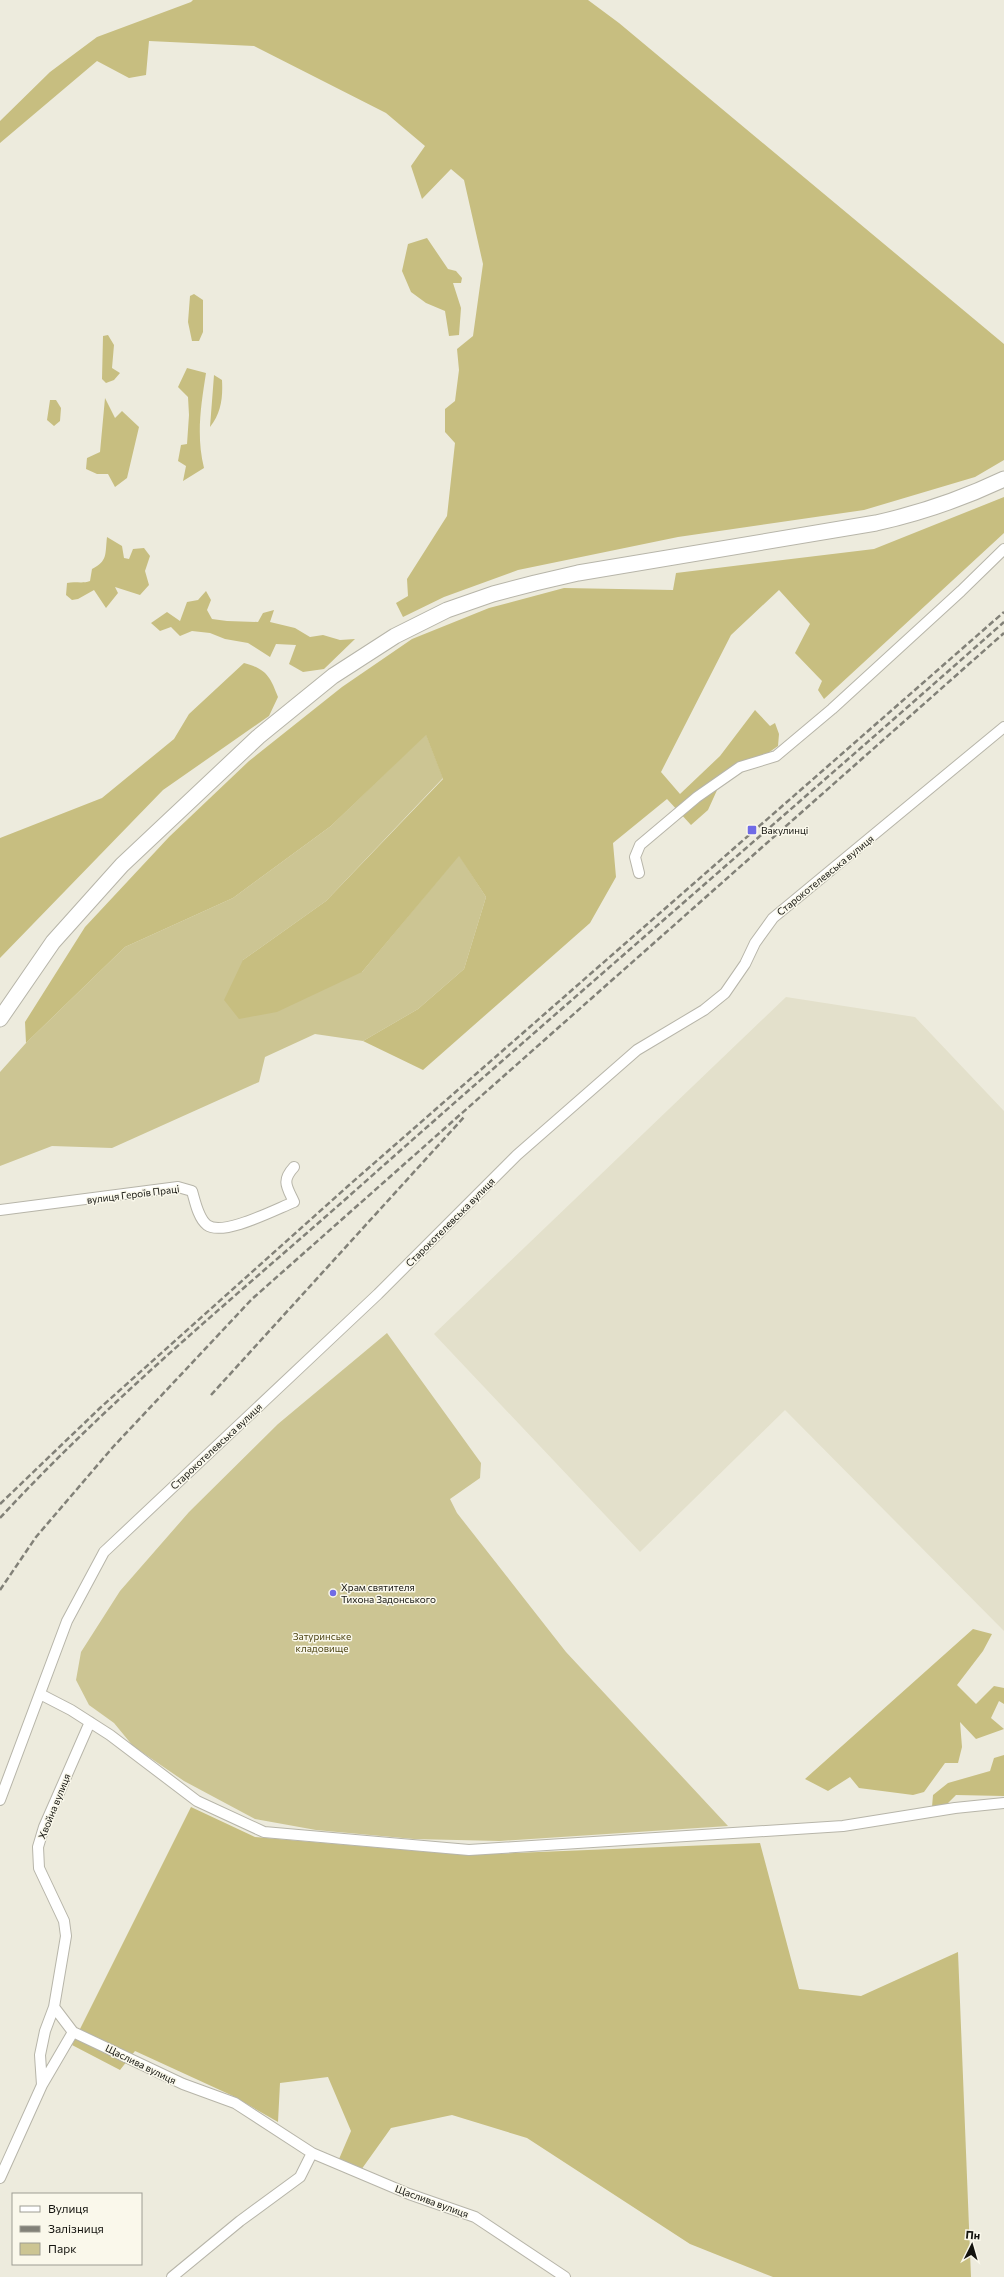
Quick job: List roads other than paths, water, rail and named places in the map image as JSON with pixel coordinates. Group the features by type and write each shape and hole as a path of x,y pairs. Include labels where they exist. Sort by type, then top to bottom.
{"main road":[{"path":"0,1019 53,942 113,876 155,833 258,737 298,704 333,676 394,636 447,610 500,592 578,574 876,523 921,512 966,497 1004,479"}],"street":[{"path":"639,873 635,857 640,845 697,797 740,767 776,756 832,709 961,591 1004,549"},
{"name":"Старокотелевська вулиця","path":"0,1800 67,1621 104,1552 378,1294 518,1155 637,1050 704,1010 725,993 745,964 755,943 773,918 1004,727"},
{"name":"вулиця Героїв Праці","path":"0,1210 178,1187 192,1191 201,1217 207,1225 217,1229 230,1227 294,1202 286,1183 286,1175 294,1167"},
{"path":"40,1694 90,1722 197,1801 264,1832 469,1850 843,1826 955,1808 1004,1803"},
{"name":"Хвойна вулиця","path":"42,2085 40,2055 45,2031 54,2007 66,1936 64,1921 39,1868 38,1847 44,1827 90,1722"},
{"name":"Щаслива вулиця","path":"54,2007 73,2032 183,2084 235,2103 312,2153 409,2194 475,2217 565,2277"},
{"path":"0,2178 42,2085 73,2032"},
{"path":"172,2277 229,2229 300,2177 312,2153"}],"railway":[{"path":"0,1504 100,1408 348,1186 1004,612"},
{"path":"0,1518 83,1434 170,1353 1004,622"},
{"path":"0,1590 36,1537 113,1447 252,1299 1004,633"},
{"path":"211,1395 465,1116"}],"place":[{"name":"Вакулинці","path":"752,830"},
{"name":"Храм святителя Тихона Задонського","path":"333,1593"}],"park label":[{"name":"Затуринське кладовище","path":"322,1642"}]}
